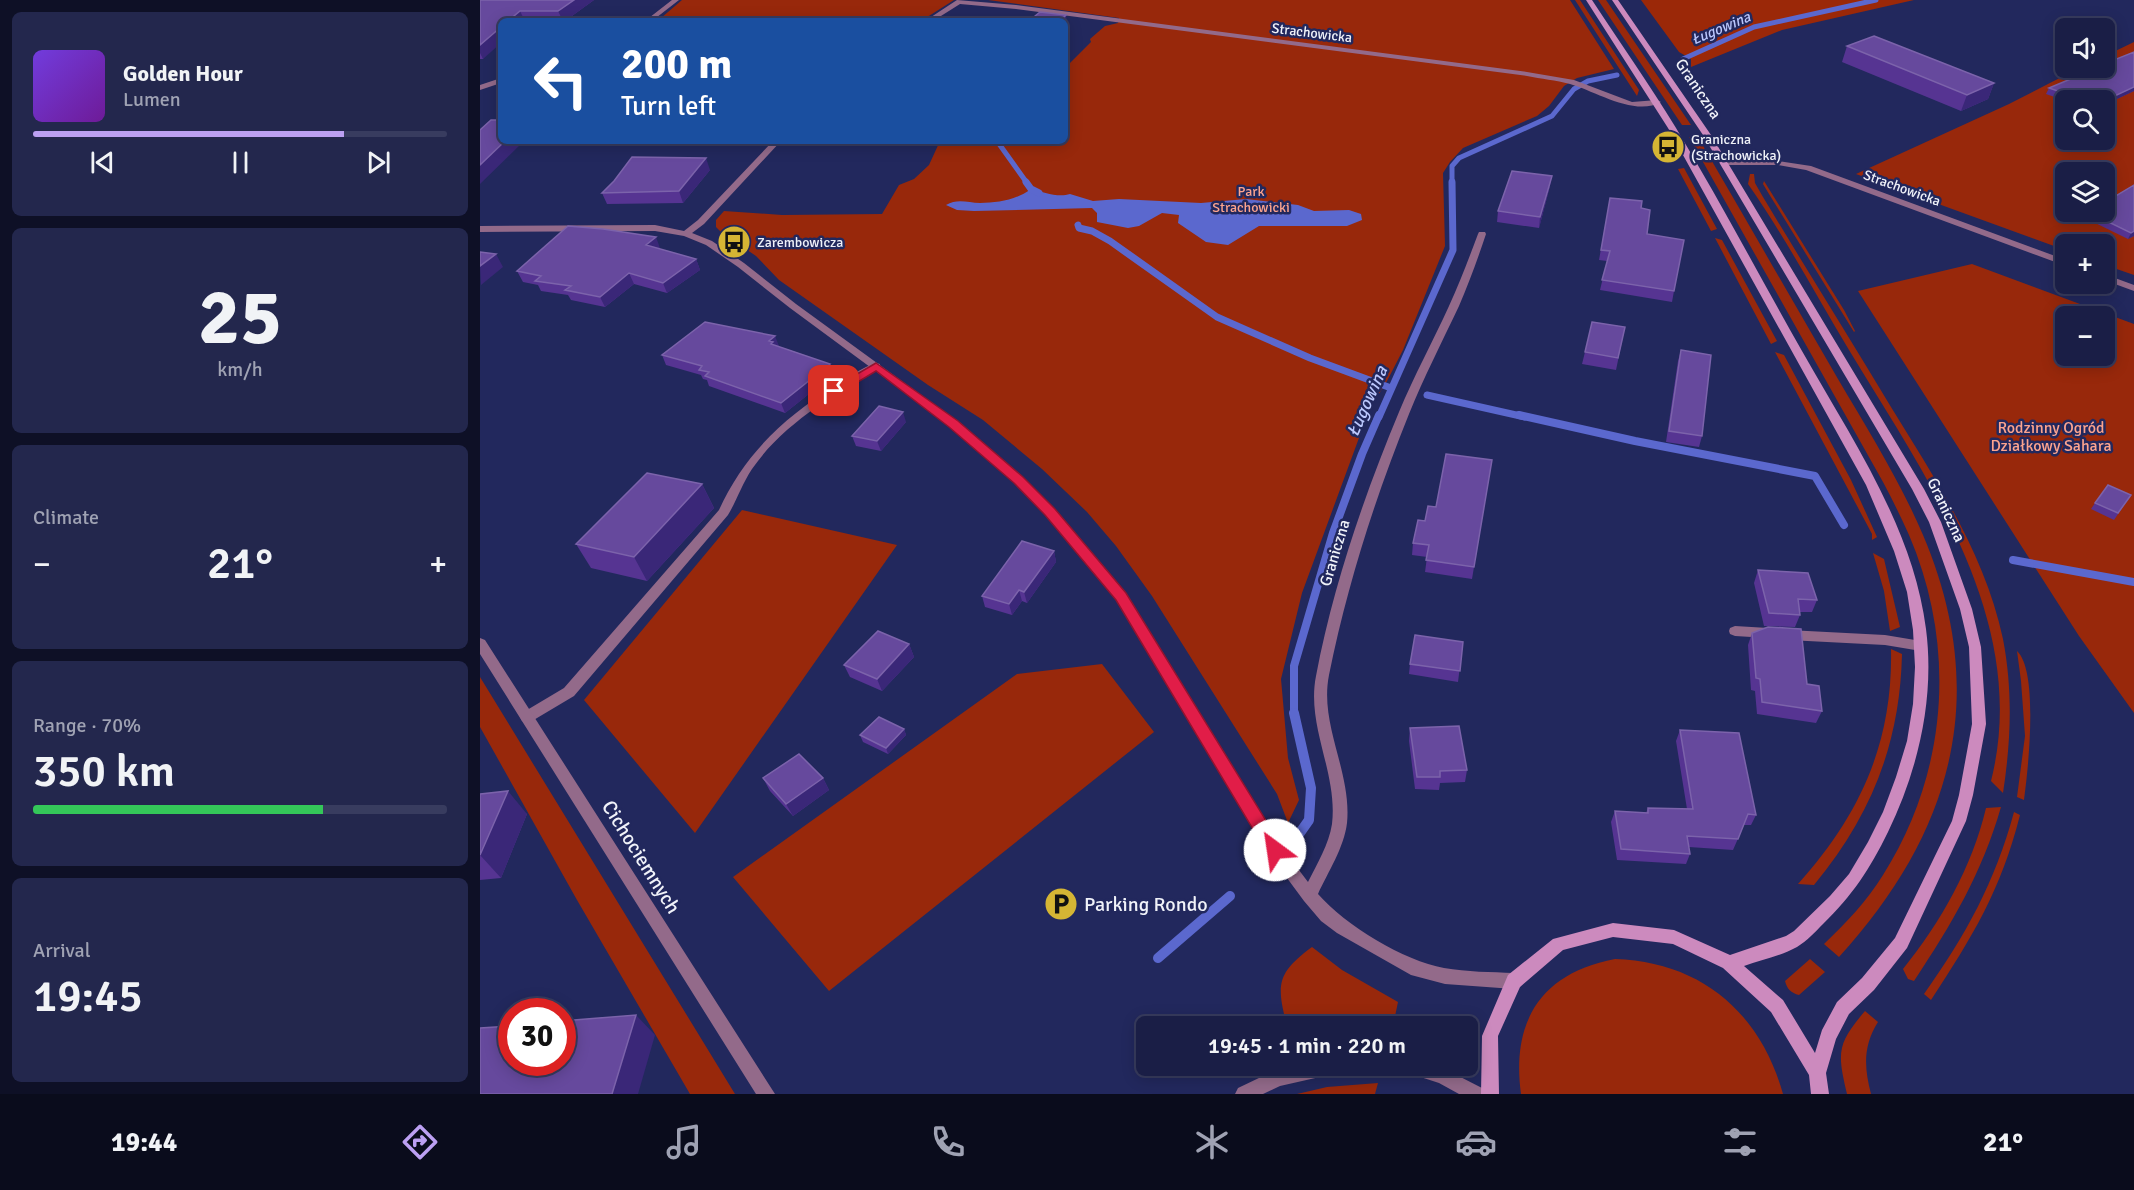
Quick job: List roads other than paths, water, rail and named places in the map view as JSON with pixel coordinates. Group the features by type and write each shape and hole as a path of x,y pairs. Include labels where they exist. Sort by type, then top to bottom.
{"main road":[{"path":"1589,0 1657,102 1872,485 1898,545 1913,591 1921,646 1922,696 1907,769 1893,810 1853,881 1800,936 1791,942 1729,963"},
{"name":"Graniczna","path":"1615,0 1685,100 1724,163 1922,497 1935,522 1958,582 1975,647 1979,724 1959,821 1901,943 1868,984 1843,1008 1828,1036 1817,1073"},
{"path":"1490,1094 1490,1036 1514,981 1559,944 1613,930 1674,937 1729,963 1777,1006 1817,1073 1820,1094"}],"street":[{"path":"652,18 676,0"},
{"path":"933,18 961,1"},
{"name":"Strachowicka","path":"961,1 1527,74 1571,82 1631,104 1657,102"},
{"path":"480,88 498,81"},
{"path":"686,234 701,222 774,144"},
{"name":"Strachowicka","path":"1724,163 1778,163 1808,168 2055,259"},
{"path":"480,229 631,227 686,234 716,247 954,424 1019,480 1050,512 1121,596 1275,850 1327,916 1343,928 1411,967 1445,976 1514,981"},
{"name":"Graniczna","path":"1309,896 1339,824 1339,796 1321,699 1321,681 1348,568 1405,411 1455,303 1482,234"},
{"path":"2115,281 2134,288"},
{"path":"527,717 569,692 724,513 732,490 764,448 784,427 814,404 876,366"},
{"path":"1735,631 1885,640 1921,646"},
{"name":"Cichociemnych","path":"480,643 766,1094"},
{"path":"1244,1094 1286,1076"},
{"path":"1445,1076 1476,1094"}],"water":[{"path":"1031,189 1056,195 1070,194 1093,201 1119,199 1201,203 1246,199 1298,205 1314,211 1349,210 1361,214 1362,220 1347,226 1259,226 1228,245 1206,242 1178,223 1179,215 1162,213 1139,226 1128,228 1097,222 1097,213 1092,208 974,211 957,210 946,205 959,201 980,203 1000,201 1019,196"}],"waterway":[{"name":"Ługowina","path":"1683,59 1754,27 1876,0"},
{"name":"Ługowina","path":"1452,182 1452,166 1459,158 1552,116 1574,89 1588,81 1617,75"},
{"path":"999,144 1027,183"},
{"path":"1026,182 1031,189 1039,193"},
{"name":"Ługowina","path":"1379,417 1453,250 1452,182"},
{"path":"1078,225 1079,228 1092,231 1110,241 1217,317 1310,358 1391,388"},
{"path":"1427,395 1525,417"},
{"name":"Ługowina","path":"1294,713 1294,666 1333,533 1379,415"},
{"path":"1519,415 1635,441 1815,476 1844,525"},
{"path":"2013,560 2134,582"},
{"name":"Ługowina","path":"1294,713 1311,788 1309,820 1297,837"},
{"path":"1158,958 1230,896"}],"place":[{"name":"Graniczna (Strachowicka)","path":"1668,147"},
{"name":"Zarembowicza","path":"734,242"},
{"name":"Parking Rondo","path":"1061,904"}],"park label":[{"name":"Park Strachowicki","path":"1251,200"},
{"name":"Rodzinny Ogród Działkowy Sahara","path":"2051,437"}]}
